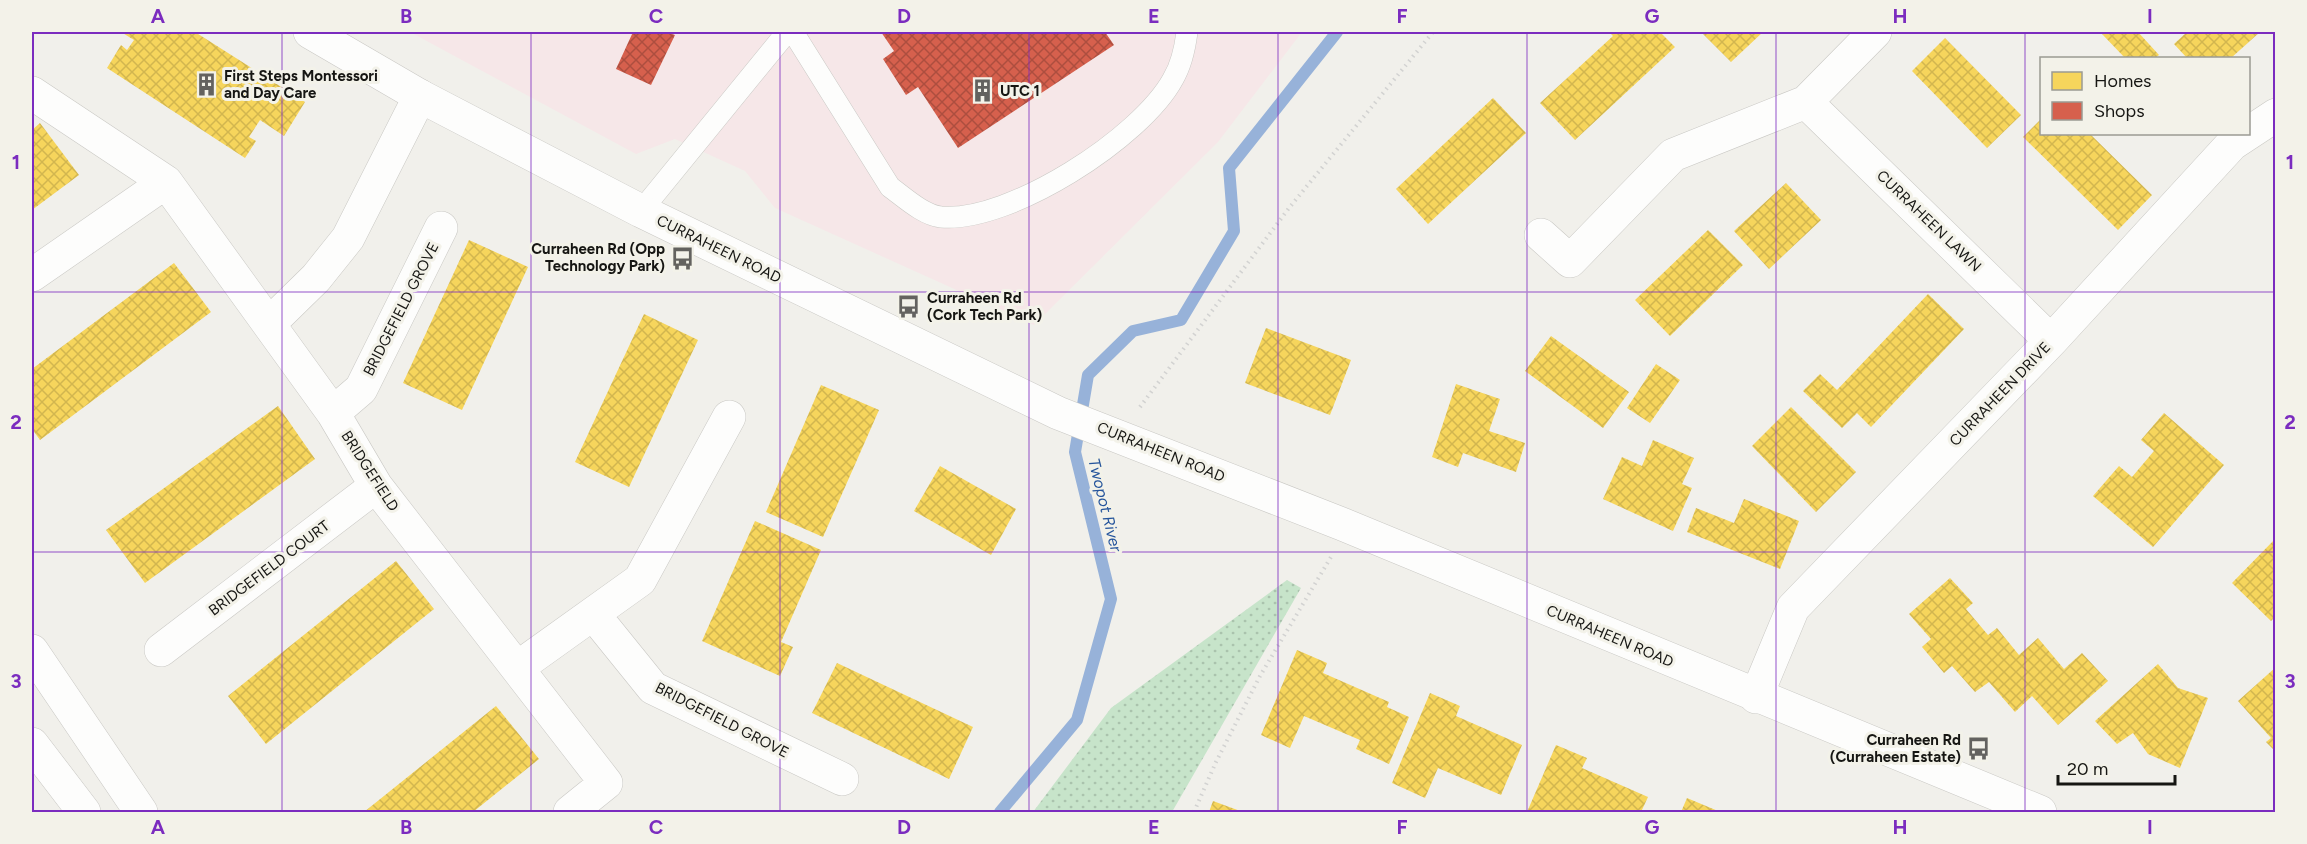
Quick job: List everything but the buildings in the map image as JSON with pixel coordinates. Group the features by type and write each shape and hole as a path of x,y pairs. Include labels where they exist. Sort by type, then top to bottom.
{"main road":[{"name":"CURRAHEEN ROAD","path":"310,32 420,96 641,212 1058,412 1342,524 2040,813"},
{"path":"1540,235 1570,261 1673,155 1806,102 1875,32"},
{"name":"BRIDGEFIELD","path":"32,93 166,182 333,413 376,486 606,783 570,813"},
{"path":"270,323 316,278 348,238 420,96"},
{"name":"CURRAHEEN LAWN","path":"1806,102 2051,341"},
{"name":"CURRAHEEN DRIVE","path":"2250,133 2276,116"},
{"name":"CURRAHEEN DRIVE","path":"1756,697 1793,608 2051,341 2232,144 2246,135"},
{"path":"32,275 166,182"},
{"name":"BRIDGEFIELD GROVE","path":"333,413 361,389 441,228"},
{"path":"517,668 640,580 729,417"},
{"name":"BRIDGEFIELD COURT","path":"161,650 376,486"},
{"name":"BRIDGEFIELD GROVE","path":"594,615 653,688 842,779"},
{"path":"32,651 141,813"},
{"path":"32,744 84,813"}],"lane":[{"path":"641,212 787,32"},
{"path":"793,32 890,187 915,205 939,217 991,212 1017,202 1042,190 1095,155 1133,124 1172,81 1184,51 1188,32"}],"path":[{"path":"1120,437 1289,208 1433,32"},
{"path":"1194,813 1216,762 1260,676 1329,563 1342,524"}],"shaded area":[{"path":"410,32 1302,32 1218,142 1034,325 775,208 745,171 675,139 636,154"}],"green space":[{"path":"1287,580 1301,588 1172,812 1033,812 1111,708"}],"waterway":[{"name":"Twopot River","path":"1000,812 1077,720 1111,599 1075,452 1088,375 1133,331 1181,320 1234,231 1229,168 1337,32"}],"place":[{"name":"First Steps Montessori and Day Care","path":"206,85"},
{"name":"UTC 1","path":"982,91"},
{"name":"Curraheen Rd (Opp Technology Park)","path":"683,258"},
{"name":"Curraheen Rd (Cork Tech Park)","path":"909,307"},
{"name":"Curraheen Rd (Curraheen Estate)","path":"1979,749"}]}
